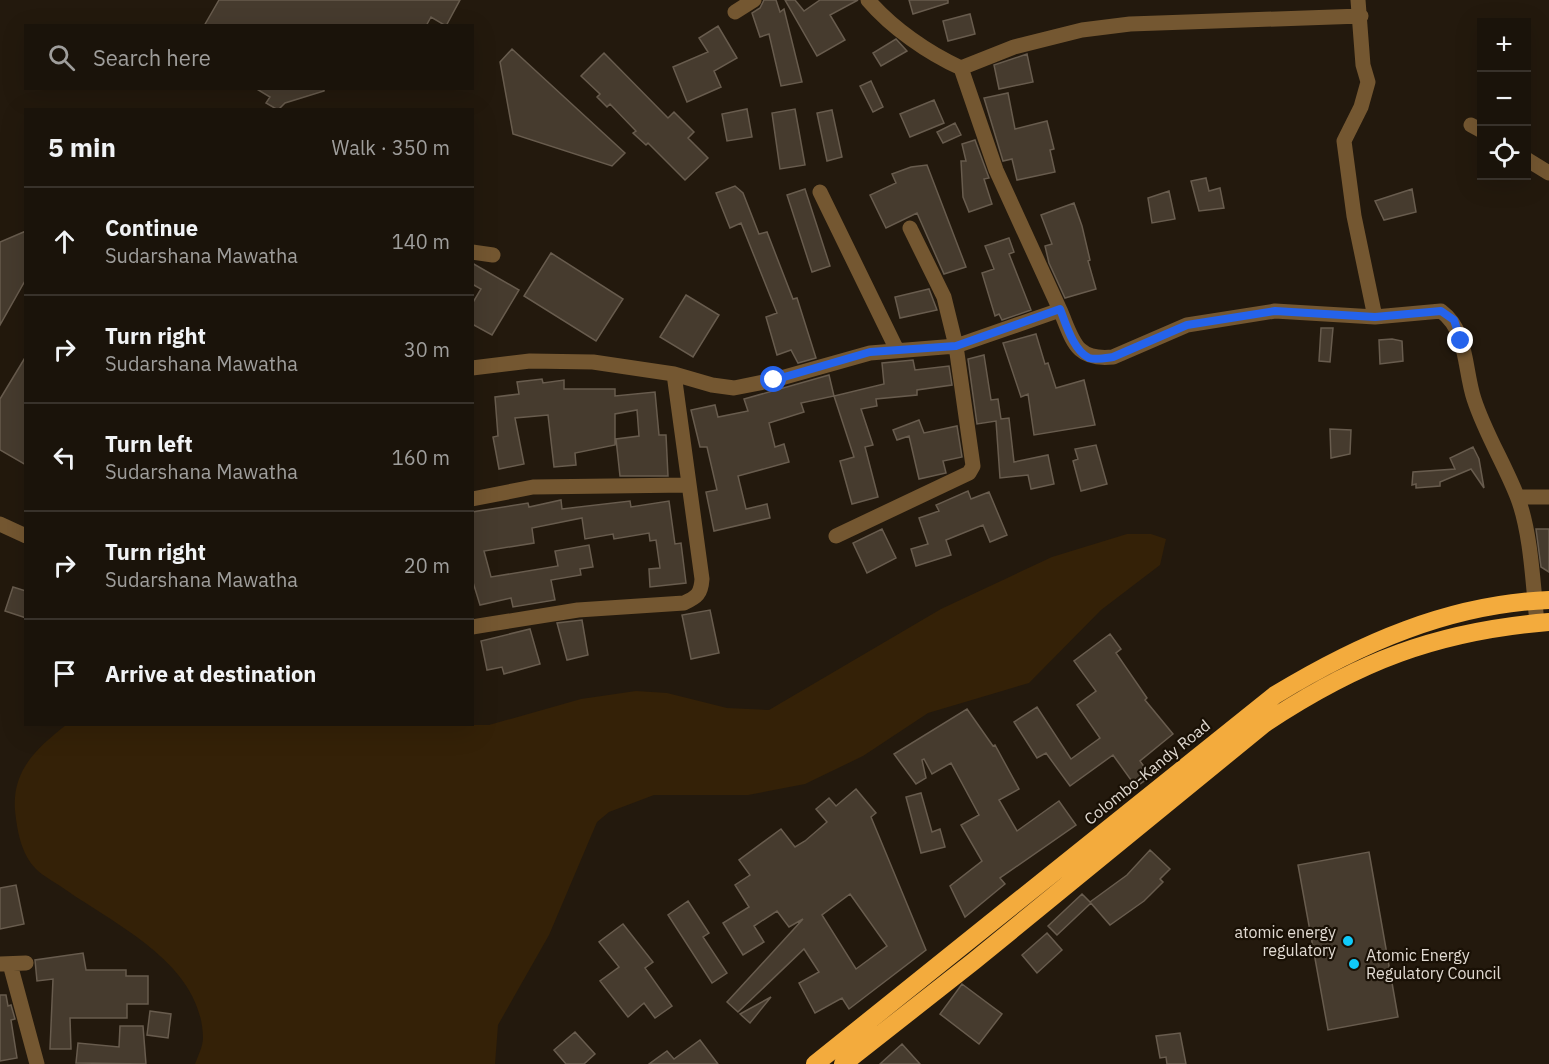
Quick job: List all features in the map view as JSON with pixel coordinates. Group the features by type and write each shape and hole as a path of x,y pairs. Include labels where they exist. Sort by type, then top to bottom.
{"highway":[{"name":"Colombo-Kandy Road","path":"815,1064 1275,695 1356,649 1401,631 1488,607 1542,600"},
{"path":"843,1064 974,962 1239,744 1312,692 1361,667 1454,635 1543,623"}],"street":[{"path":"735,12 754,0"},
{"path":"868,0 880,15 942,59 961,68 996,170 1079,348 1090,358 1113,357 1187,325 1275,311 1375,317 1427,310 1441,311 1454,320 1478,412 1518,497 1542,600 1543,623"},
{"path":"1358,0 1363,64 1368,82 1361,107 1344,141 1354,216 1375,317"},
{"path":"961,68 1014,47 1092,29 1130,24 1361,16"},
{"path":"1531,162 1549,173"},
{"path":"820,192 896,348"},
{"path":"836,536 969,473 973,466 956,346 944,297 910,228"},
{"path":"474,252 493,255"},
{"path":"474,368 530,361 593,362 674,374 712,385 734,388 774,380 870,352 896,348 956,346 1060,309"},
{"path":"474,627 578,610 684,603 696,598 701,592 702,579 674,374"},
{"path":"474,499 533,487 688,485"},
{"path":"1518,497 1549,497"},
{"path":"0,524 24,535"},
{"path":"12,964 37,1064"}],"shaded area":[{"path":"1127,534 1151,534 1166,539 1160,565 1101,610 1029,683 928,713 863,756 805,784 748,795 654,795 609,812 597,822 549,935 498,1025 495,1064 195,1064 203,1041 199,1012 188,989 173,969 132,933 39,872 31,863 21,841 17,826 15,796 22,772 36,751 65,726 474,726 489,725 581,699 636,691 667,693 727,708 769,710 941,609 1052,557"}],"building":[{"path":"219,0 460,0 447,24 431,17 427,24 205,24"},
{"path":"764,0 776,0 780,12 784,9 802,82 781,86 769,34 760,37 752,13 760,8"},
{"path":"785,0 795,0 804,11 820,0 858,0 830,15 845,40 817,56"},
{"path":"909,0 948,0 948,3 913,14"},
{"path":"970,14 975,34 948,41 943,21"},
{"path":"718,26 737,58 714,71 721,87 687,102 673,67 708,52 699,38"},
{"path":"896,39 907,51 881,66 873,53"},
{"path":"512,49 625,153 612,166 513,134 500,62"},
{"path":"604,53 668,118 674,112 694,132 688,138 708,158 685,180 648,143 646,145 633,133 636,131 610,104 607,107 597,97 600,94 581,76"},
{"path":"1027,54 1033,82 999,89 994,65"},
{"path":"871,81 883,107 873,112 860,86"},
{"path":"258,90 324,90 285,103 280,108 275,108 266,103 270,97"},
{"path":"1008,93 1015,129 1047,121 1054,149 1050,150 1055,172 1017,180 1012,159 1003,161 984,98"},
{"path":"934,100 944,123 910,137 900,114"},
{"path":"747,109 752,137 727,141 722,114"},
{"path":"795,109 805,165 780,169 772,113"},
{"path":"832,110 842,157 827,161 817,113"},
{"path":"955,123 961,135 943,143 937,132"},
{"path":"975,140 989,178 984,179 992,204 969,212 963,197 961,161 966,161 962,144"},
{"path":"927,165 966,267 944,274 917,213 886,228 870,195 896,183 892,174 911,167"},
{"path":"1206,178 1209,191 1220,188 1224,208 1199,211 1191,181"},
{"path":"735,186 743,193 759,234 767,232 793,299 797,298 816,358 798,363 791,350 777,355 766,317 777,313 741,223 730,228 716,193"},
{"path":"805,189 830,266 812,272 787,195"},
{"path":"1412,189 1416,212 1384,220 1375,201"},
{"path":"1169,191 1175,219 1152,223 1148,198"},
{"path":"1074,203 1082,226 1096,289 1065,298 1049,263 1045,246 1052,244 1041,215"},
{"path":"24,232 24,283 0,325 0,242"},
{"path":"1009,238 1014,252 1009,254 1031,310 1002,320 999,314 995,316 982,273 994,269 985,246"},
{"path":"551,253 623,299 596,341 524,296"},
{"path":"474,264 519,290 492,335 474,325 474,301 481,289 474,285"},
{"path":"929,289 937,310 900,318 895,297"},
{"path":"686,295 719,315 693,357 660,337"},
{"path":"1321,328 1333,328 1330,362 1319,361"},
{"path":"1036,334 1045,364 1048,363 1056,388 1084,380 1095,425 1034,435 1028,394 1021,397 1003,343"},
{"path":"1379,340 1402,341 1403,361 1380,364"},
{"path":"984,355 991,400 998,399 1001,419 1009,418 1014,462 1048,455 1054,484 1031,489 1028,475 1000,478 996,421 977,424 968,359"},
{"path":"24,359 24,464 0,450 0,399"},
{"path":"913,360 915,370 949,366 952,385 917,390 917,395 876,399 877,406 861,409 873,445 865,447 878,497 852,504 840,461 854,457 834,396 884,384 882,363"},
{"path":"829,375 834,396 801,403 804,412 769,423 775,447 784,444 789,462 738,476 746,509 767,504 770,518 714,531 706,492 717,490 707,447 700,447 691,410 715,405 718,417 748,411 744,399"},
{"path":"542,379 543,383 564,380 564,389 615,389 615,396 655,392 659,435 666,435 668,476 620,476 616,439 639,436 637,410 615,414 615,445 575,453 576,465 554,467 548,415 515,418 524,464 499,469 493,437 498,436 495,397 519,394 517,382"},
{"path":"919,420 924,433 957,426 962,457 943,461 946,473 919,479 909,436 897,440 893,430"},
{"path":"1330,429 1351,430 1350,454 1331,458"},
{"path":"1096,445 1107,484 1081,491 1073,461 1078,459 1075,449"},
{"path":"1473,447 1479,459 1484,488 1471,469 1440,482 1440,486 1416,488 1416,484 1412,485 1413,472 1455,469 1450,458"},
{"path":"968,491 971,499 989,492 1007,535 990,542 983,525 946,540 951,555 916,566 911,549 928,544 919,518 939,511 936,505"},
{"path":"561,500 562,509 630,501 631,507 669,501 675,544 681,543 686,583 650,587 649,569 660,568 656,540 650,541 649,533 614,539 613,534 585,539 582,518 532,528 534,543 484,551 491,577 558,566 555,551 589,545 593,567 580,569 581,575 551,580 555,600 513,607 511,598 480,605 474,586 474,512 528,503 529,507"},
{"path":"882,529 896,558 867,573 853,543"},
{"path":"1536,529 1549,529 1549,572 1541,567"},
{"path":"13,587 24,590 24,617 5,611"},
{"path":"710,610 719,653 691,659 682,615"},
{"path":"582,620 588,655 567,660 557,623"},
{"path":"530,629 540,664 504,674 502,667 487,670 481,641"},
{"path":"1110,634 1121,649 1116,653 1147,698 1145,700 1173,734 1140,761 1151,776 1136,787 1113,755 1070,786 1046,753 1037,758 1014,722 1037,707 1071,759 1100,738 1077,705 1096,691 1074,661"},
{"path":"967,709 993,746 995,745 1019,789 999,800 1017,831 1059,801 1076,825 1000,878 1005,884 965,917 950,886 982,861 961,825 979,815 951,763 932,774 924,759 922,760 926,778 916,784 894,754"},
{"path":"856,789 876,813 871,817 926,950 849,1009 842,998 815,1013 799,983 819,972 804,949 738,1012 727,1002 803,919 789,927 777,911 754,926 764,942 743,955 723,923 749,907 735,885 750,875 739,860 781,829 795,847 827,822 816,809 829,798 836,806","holes":["850,894 887,946 856,969 822,915"]},
{"path":"921,793 932,832 940,829 945,847 921,853 906,797"},
{"path":"1150,850 1170,869 1160,879 1163,882 1144,901 1110,925 1090,902 1127,875"},
{"name":"atomic energy regulatory","path":"1369,852 1398,1017 1328,1030 1298,865"},
{"path":"16,885 24,924 0,929 0,888"},
{"path":"1082,894 1091,903 1057,935 1048,926"},
{"path":"688,901 709,933 703,937 727,973 712,983 668,915"},
{"path":"623,924 653,962 645,968 672,1006 655,1018 644,1003 628,1017 600,981 619,967 599,942"},
{"path":"1047,933 1062,950 1037,973 1022,955"},
{"path":"83,953 86,970 126,970 126,976 148,976 148,1004 127,1004 127,1018 70,1018 71,1049 50,1049 53,979 37,981 35,960"},
{"path":"962,984 1002,1014 979,1044 940,1014"},
{"path":"0,995 6,995 8,1006 11,1005 15,1019 11,1020 17,1058 0,1061"},
{"path":"771,997 750,1023 740,1014"},
{"path":"150,1011 171,1014 168,1038 147,1035"},
{"path":"120,1026 143,1026 146,1064 76,1063 78,1043 119,1047"},
{"path":"575,1032 595,1054 584,1064 566,1064 554,1050"},
{"path":"1180,1033 1186,1064 1167,1064 1166,1057 1160,1058 1156,1036"},
{"path":"700,1040 718,1064 649,1064 667,1051 674,1059"},
{"path":"902,1044 920,1064 880,1064"}],"place":[{"name":"atomic energy regulatory","path":"1348,941"},
{"name":"Atomic Energy Regulatory Council","path":"1354,964"}],"route":[{"path":"774,380 870,352 896,348 956,346 1060,309 1071,336 1079,348 1090,358 1101,359 1113,357 1187,325 1275,311 1375,317 1427,310 1441,311 1454,320 1461,341"}]}
